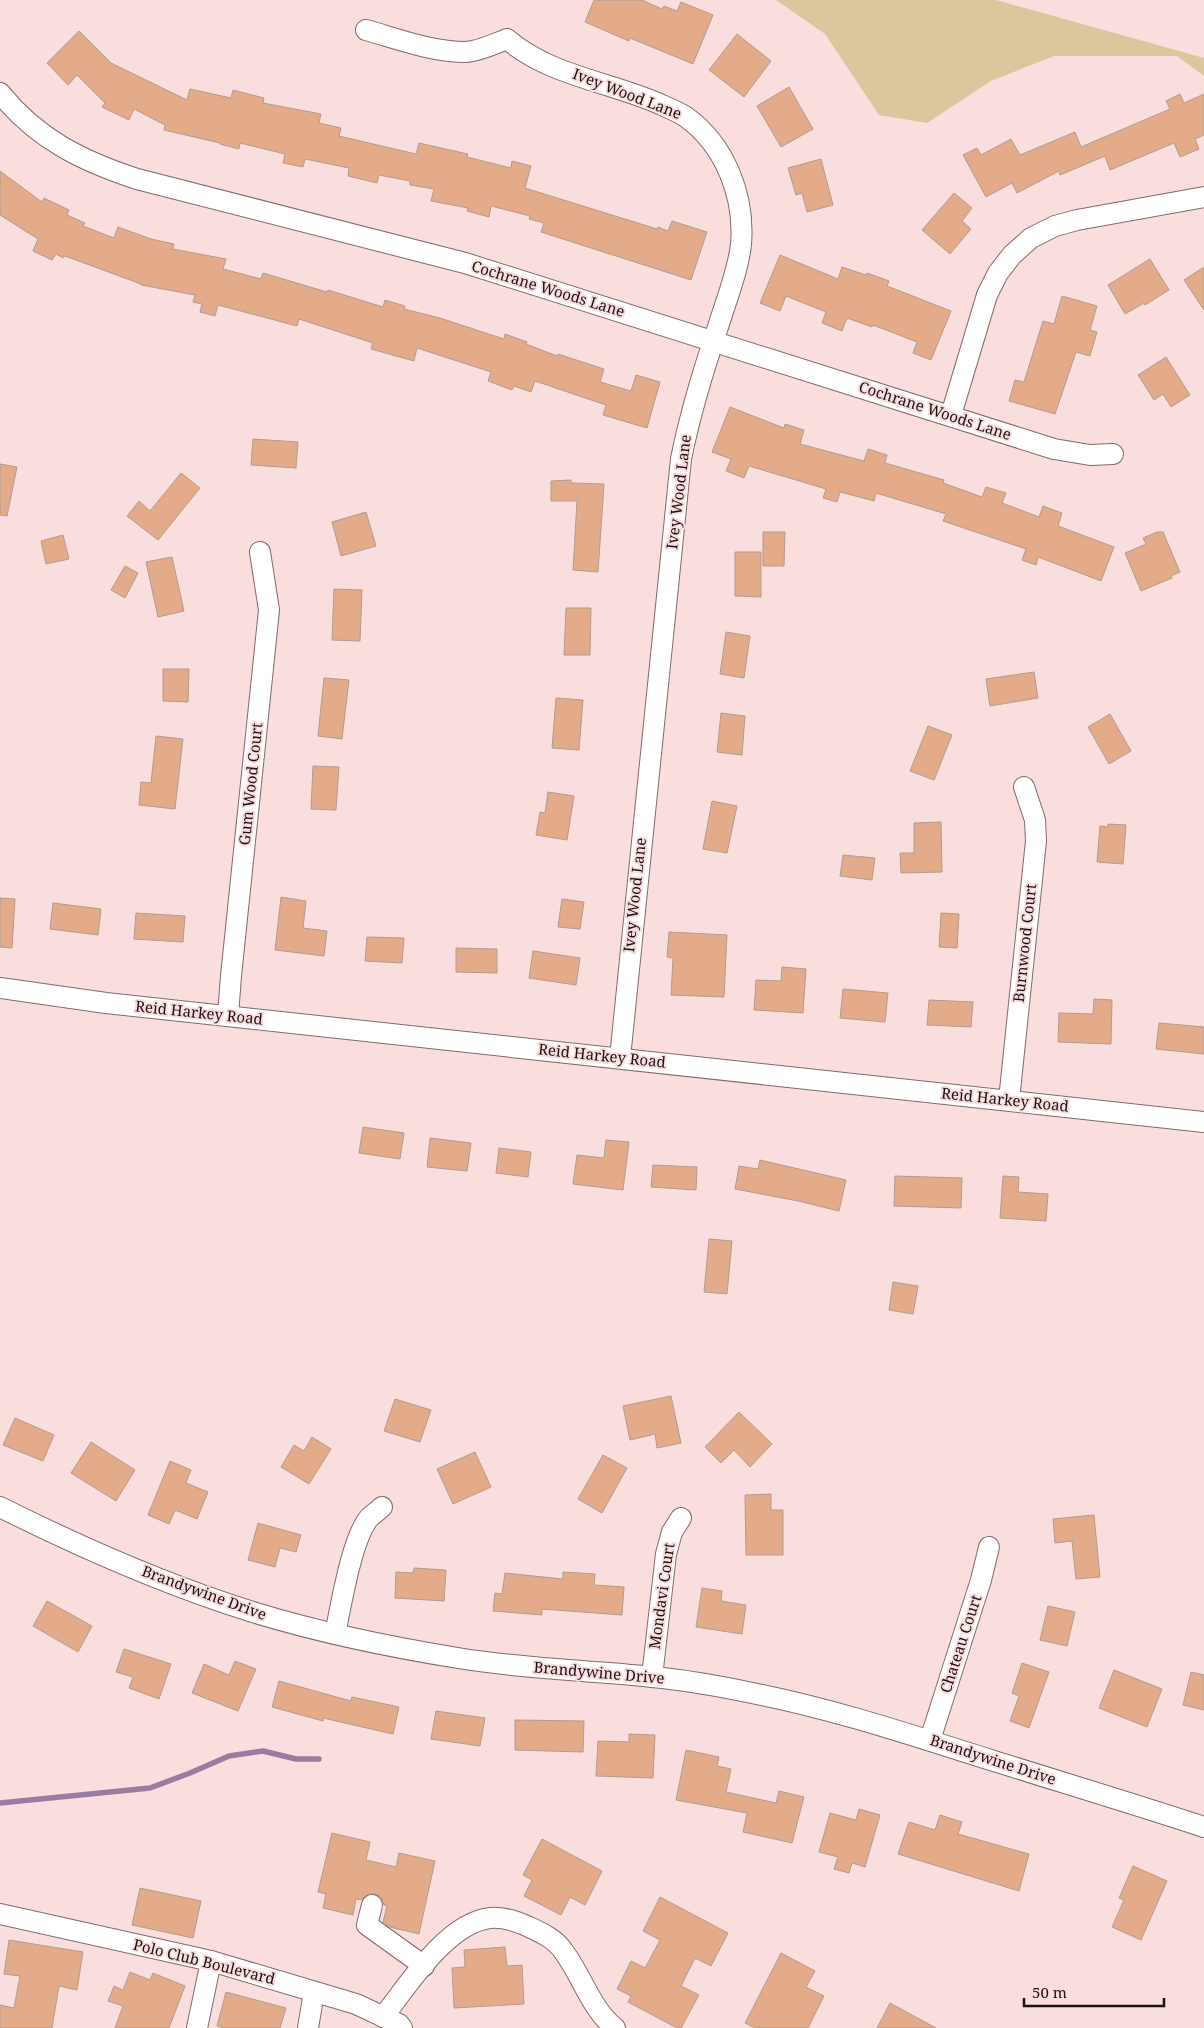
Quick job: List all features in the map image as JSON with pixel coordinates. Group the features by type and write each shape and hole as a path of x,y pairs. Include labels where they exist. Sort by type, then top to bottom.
{"street":[{"name":"Ivey Wood Lane","path":"366,30 424,46 466,52 483,49 507,39 536,60 660,104 686,117 708,138 725,161 736,188 741,216 741,245 728,294 688,421 681,459 620,1058"},
{"name":"Cochrane Woods Lane","path":"0,93 30,124 57,145 80,158 137,179 465,263 1054,449 1090,455 1113,454"},
{"path":"951,416 987,295 998,273 1012,255 1031,238 1055,226 1078,220 1204,196"},
{"name":"Gum Wood Court","path":"228,1016 269,610 260,552"},
{"name":"Burnwood Court","path":"1009,1100 1036,841 1035,820 1024,788"},
{"name":"Reid Harkey Road","path":"0,988 106,1003 1204,1122"},
{"name":"Brandywine Drive","path":"0,1507 63,1539 211,1598 263,1615 388,1646 461,1659 508,1665 652,1677 752,1693 824,1710 930,1740 1204,1827"},
{"path":"335,1634 355,1546 369,1518 382,1508"},
{"name":"Mondavi Court","path":"652,1677 666,1554 672,1532 681,1518"},
{"name":"Chateau Court","path":"930,1740 981,1580 989,1547"},
{"path":"372,1905 367,1925 424,1966"},
{"name":"Polo Club Boulevard","path":"0,1914 211,1961 356,2004 399,2024 402,2028"},
{"path":"383,2017 439,1947 466,1926 490,1918 514,1921 544,1934 564,1950 595,2003 614,2028"},
{"path":"197,2028 211,1961"},
{"path":"308,2028 314,1992"}],"shaded area":[{"path":"776,0 996,0 1204,58 1204,76 1177,56 1054,56 991,81 927,123 879,115 825,34"}],"building":[{"path":"594,0 642,0 662,9 664,6 677,11 681,2 713,15 693,64 630,38 629,41 585,22"},
{"path":"79,31 111,63 187,100 190,89 231,98 233,90 264,98 263,103 321,114 319,123 341,128 339,136 416,154 419,143 468,154 467,157 511,168 512,161 531,166 525,188 657,229 658,227 668,231 672,221 707,232 691,280 541,232 544,223 529,219 530,216 491,206 489,217 467,211 468,208 431,201 434,189 410,185 410,181 379,175 377,183 348,176 349,168 305,159 303,167 283,163 285,154 240,143 239,149 164,130 165,125 134,109 129,120 102,107 105,103 77,75 68,85 47,63"},
{"path":"737,34 771,61 744,97 709,70"},
{"path":"789,87 813,129 781,147 757,106"},
{"path":"1180,94 1184,103 1204,94 1204,135 1195,139 1199,149 1180,157 1174,143 1110,170 1105,156 1060,175 1059,171 1017,193 1012,183 986,197 963,155 977,148 981,155 1011,139 1020,155 1075,132 1081,147 1170,109 1166,101"},
{"path":"821,159 833,205 807,212 802,193 796,195 788,168"},
{"path":"0,171 42,202 44,198 69,210 67,215 85,223 83,226 114,238 118,227 151,239 174,244 173,249 226,259 223,269 261,279 263,273 383,307 385,300 405,306 404,309 440,318 504,339 505,334 557,356 558,354 604,369 600,382 631,391 636,375 660,382 647,428 603,415 606,405 535,381 531,392 514,386 512,390 488,381 491,372 417,348 414,361 371,349 373,343 299,319 297,326 218,305 215,316 200,312 202,304 193,302 195,295 141,285 65,256 63,258 56,254 52,260 33,251 38,239 0,215"},
{"path":"954,193 972,208 962,221 971,229 950,254 922,230"},
{"path":"780,255 838,279 842,267 866,275 867,273 889,281 887,286 951,311 931,360 913,353 917,342 873,325 872,327 847,318 842,331 822,323 826,312 786,296 780,311 760,303"},
{"path":"1150,259 1169,290 1145,305 1144,303 1125,314 1108,285"},
{"path":"1204,267 1204,310 1184,280"},
{"path":"1062,296 1097,306 1090,330 1097,332 1090,356 1076,352 1055,414 1009,401 1015,380 1024,382 1043,321 1054,324"},
{"path":"1166,357 1190,395 1171,407 1163,394 1154,400 1138,375"},
{"path":"730,407 784,428 785,424 804,430 800,444 864,461 868,449 887,455 885,463 944,480 943,483 982,497 986,487 1006,493 1002,503 1039,517 1043,506 1062,513 1058,526 1114,547 1101,581 1038,557 1036,565 1022,560 1026,549 943,521 946,514 876,493 874,501 840,492 837,502 823,498 826,489 749,466 744,478 726,471 731,459 712,452"},
{"path":"253,439 298,442 296,468 251,465"},
{"path":"0,464 17,467 7,516 0,515"},
{"path":"181,473 200,488 158,540 127,516 139,501 150,511"},
{"path":"571,480 571,483 604,484 598,572 573,570 577,501 551,501 551,481"},
{"path":"366,512 376,546 341,556 332,522"},
{"path":"763,532 785,532 784,566 763,566"},
{"path":"1157,532 1163,532 1180,572 1171,576 1172,578 1141,591 1125,553 1146,544 1143,538"},
{"path":"63,535 69,559 46,564 41,541"},
{"path":"735,552 761,552 761,597 735,596"},
{"path":"172,557 184,611 158,617 146,562"},
{"path":"125,566 138,573 125,598 111,590"},
{"path":"334,589 362,590 360,641 332,640"},
{"path":"566,608 591,608 590,655 564,655"},
{"path":"726,632 750,636 744,678 720,674"},
{"path":"163,669 189,669 188,702 163,701"},
{"path":"1034,672 1038,698 990,706 986,679"},
{"path":"324,678 349,680 342,739 318,736"},
{"path":"556,698 583,700 579,750 552,748"},
{"path":"721,713 745,716 742,755 717,752"},
{"path":"1110,714 1131,751 1109,764 1088,727"},
{"path":"928,726 952,735 934,780 910,771"},
{"path":"156,736 183,739 175,809 139,805 141,782 151,783"},
{"path":"313,766 339,767 336,810 311,809"},
{"path":"548,792 574,796 567,840 536,835 540,812 545,813"},
{"path":"712,801 737,806 727,853 703,849"},
{"path":"941,822 942,872 901,873 900,853 914,853 914,823"},
{"path":"1108,824 1126,825 1123,864 1097,862 1100,826 1108,827"},
{"path":"843,855 875,858 872,880 840,876"},
{"path":"281,897 306,901 303,928 327,931 324,956 275,950"},
{"path":"0,898 15,899 12,948 0,947"},
{"path":"562,899 584,902 580,929 558,927"},
{"path":"53,903 101,909 98,935 50,929"},
{"path":"136,913 185,916 183,942 134,939"},
{"path":"941,913 959,914 957,948 939,947"},
{"path":"669,932 727,935 724,997 671,995 673,958 667,957"},
{"path":"367,937 404,938 402,963 365,961"},
{"path":"456,948 497,949 497,973 456,972"},
{"path":"533,951 580,958 576,985 529,978"},
{"path":"782,967 806,969 803,1013 754,1010 756,980 781,981"},
{"path":"843,989 888,993 885,1022 840,1018"},
{"path":"1094,999 1112,1000 1111,1044 1058,1042 1059,1013 1093,1014"},
{"path":"929,1000 973,1002 971,1027 927,1025"},
{"path":"1159,1023 1204,1027 1204,1054 1156,1049"},
{"path":"363,1127 404,1133 400,1159 359,1153"},
{"path":"430,1138 471,1143 467,1171 427,1167"},
{"path":"606,1140 629,1142 623,1190 573,1184 577,1155 604,1158"},
{"path":"499,1148 531,1152 528,1177 496,1173"},
{"path":"760,1160 846,1180 839,1211 735,1189 739,1166 758,1169"},
{"path":"653,1165 697,1167 696,1190 651,1187"},
{"path":"895,1176 962,1178 961,1208 894,1206"},
{"path":"1003,1176 1019,1177 1018,1192 1048,1194 1046,1221 1000,1218"},
{"path":"709,1239 732,1241 727,1294 704,1292"},
{"path":"893,1282 918,1286 913,1314 889,1310"},
{"path":"671,1396 681,1443 657,1448 655,1434 630,1440 623,1406"},
{"path":"395,1399 431,1410 420,1442 384,1431"},
{"path":"739,1412 772,1444 750,1467 734,1450 721,1463 705,1447"},
{"path":"15,1418 54,1435 43,1461 3,1445"},
{"path":"312,1437 331,1449 309,1484 281,1467 294,1445 304,1451"},
{"path":"91,1442 135,1470 116,1501 71,1473"},
{"path":"475,1452 491,1487 453,1504 437,1469"},
{"path":"603,1455 627,1468 602,1513 578,1499"},
{"path":"170,1461 191,1470 186,1483 208,1492 197,1519 175,1510 169,1524 148,1515"},
{"path":"771,1494 771,1510 783,1510 783,1555 746,1555 745,1495"},
{"path":"1094,1515 1100,1577 1076,1579 1072,1541 1055,1543 1053,1519"},
{"path":"258,1523 301,1535 296,1552 280,1548 275,1567 248,1560"},
{"path":"414,1568 446,1570 444,1601 395,1598 396,1572 413,1573"},
{"path":"563,1572 595,1574 594,1585 624,1587 622,1615 542,1609 542,1615 493,1611 495,1593 502,1594 505,1573 563,1579"},
{"path":"702,1588 722,1591 721,1601 746,1605 742,1634 696,1627"},
{"path":"47,1601 92,1626 78,1652 33,1626"},
{"path":"1048,1606 1075,1612 1067,1646 1040,1640"},
{"path":"124,1649 171,1664 159,1699 129,1688 133,1677 116,1672"},
{"path":"235,1661 256,1669 238,1711 192,1693 204,1664 229,1675"},
{"path":"1022,1663 1049,1672 1029,1728 1010,1721 1019,1696 1012,1693"},
{"path":"1114,1670 1162,1689 1147,1727 1099,1708"},
{"path":"1191,1672 1204,1675 1204,1710 1183,1705"},
{"path":"279,1681 351,1701 352,1697 399,1707 393,1734 323,1718 323,1721 272,1707"},
{"path":"436,1711 485,1718 480,1746 431,1739"},
{"path":"515,1720 584,1721 583,1752 515,1750"},
{"path":"629,1734 655,1735 653,1778 596,1776 598,1741 629,1742"},
{"path":"686,1750 719,1757 717,1766 731,1769 726,1792 776,1803 779,1791 804,1797 792,1843 743,1832 747,1813 676,1800"},
{"path":"859,1809 880,1815 865,1867 852,1863 849,1873 834,1869 838,1857 819,1852 830,1813 856,1820"},
{"path":"940,1815 962,1822 958,1834 1029,1854 1019,1891 898,1854 909,1822 935,1830"},
{"path":"332,1833 370,1842 366,1860 396,1867 399,1853 435,1861 419,1934 390,1927 383,1922 387,1906 384,1905 381,1897 375,1894 368,1894 361,1900 356,1899 353,1915 323,1908 326,1894 318,1892"},
{"path":"542,1839 602,1871 585,1905 570,1897 561,1915 524,1896 532,1880 523,1875"},
{"path":"1133,1866 1167,1881 1141,1940 1112,1927 1124,1900 1119,1898"},
{"path":"140,1888 201,1901 193,1938 132,1925"},
{"path":"660,1897 728,1933 711,1966 695,1958 681,1986 699,1995 681,2028 677,2028 628,2002 631,1996 617,1989 631,1961 645,1968 660,1940 643,1931"},
{"path":"9,1940 83,1952 77,1990 59,1986 52,2028 0,2028 0,2005 14,2008 20,1976 4,1974"},
{"path":"505,1947 507,1966 522,1965 524,2004 454,2008 452,1968 465,1967 464,1950"},
{"path":"781,1953 815,1971 806,1987 824,1996 808,2028 755,2028 745,2023"},
{"path":"130,1972 150,1980 153,1973 185,1986 169,2028 115,2028 123,2006 108,2001 114,1986 123,1990"},
{"path":"226,1992 286,2008 280,2028 225,2028 217,2026"},
{"path":"890,2003 936,2028 877,2028"}],"waterway":[{"path":"0,1803 150,1788 229,1756 263,1751 296,1759 319,1759"}]}
